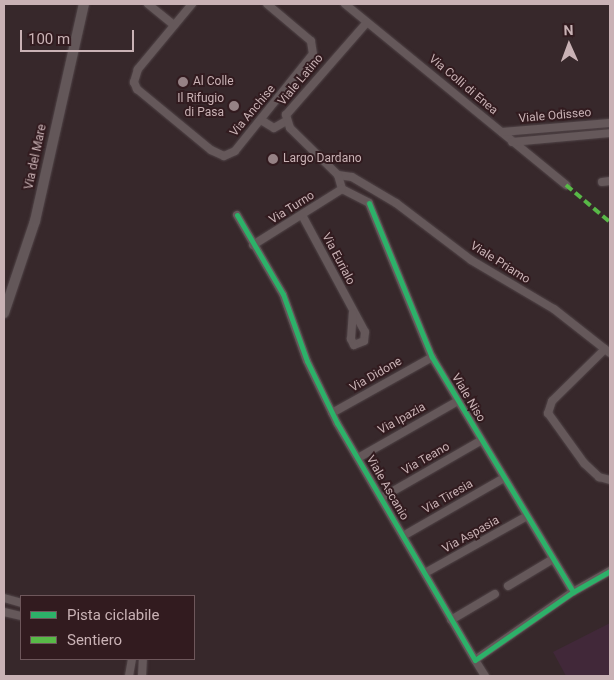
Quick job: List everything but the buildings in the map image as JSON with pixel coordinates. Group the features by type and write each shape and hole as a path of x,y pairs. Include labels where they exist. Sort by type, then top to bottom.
{"main road":[{"name":"Via del Mare","path":"4,313 35,221 84,4"}],"street":[{"path":"148,4 174,25"},
{"name":"Via Anchise","path":"192,4 136,71 136,88 221,156 234,151 309,63 314,51 309,40 267,4"},
{"name":"Via Colli di Enea","path":"345,4 566,185"},
{"name":"Viale Latino","path":"338,174 286,121 289,109 367,22"},
{"path":"261,120 274,128 286,121"},
{"name":"Viale Odisseo","path":"502,132 610,123"},
{"name":"Viale Odisseo","path":"512,142 610,133"},
{"path":"338,174 342,189 369,203 378,192"},
{"name":"Viale Priamo","path":"338,174 352,177 378,192 476,264 562,315 608,351"},
{"name":"Via Turno","path":"253,245 342,189"},
{"name":"Viale Niso","path":"369,203 432,357 573,592"},
{"name":"Viale Ascanio","path":"237,215 283,294 307,360 332,413 451,620 486,676"},
{"name":"Via Eurialo","path":"302,215 353,313"},
{"path":"608,351 555,398 548,410 551,421 584,463 599,477 610,480"},
{"name":"Via Didone","path":"332,413 432,357"},
{"name":"Via Ipazia","path":"358,458 458,401"},
{"name":"Via Teano","path":"381,498 482,440"},
{"name":"Via Tiresia","path":"403,536 504,478"},
{"name":"Via Aspasia","path":"425,573 527,516"},
{"path":"508,586 554,560"},
{"path":"476,660 573,592 610,571"},
{"path":"451,620 495,594"},
{"path":"4,598 20,603"},
{"path":"4,612 20,616"},
{"path":"129,676 132,660"},
{"path":"142,676 143,660"}],"shaded area":[{"path":"610,623 610,676 566,676 553,652"}],"marked path":[{"path":"566,185 610,222"}],"cycle path":[{"path":"369,203 432,357 573,592"},
{"path":"237,215 283,294 307,361 337,423 475,660 573,592 610,571"}],"place":[{"name":"Al Colle","path":"183,82"},
{"name":"Il Rifugio di Pasa","path":"234,106"},
{"name":"Largo Dardano","path":"273,159"}]}
